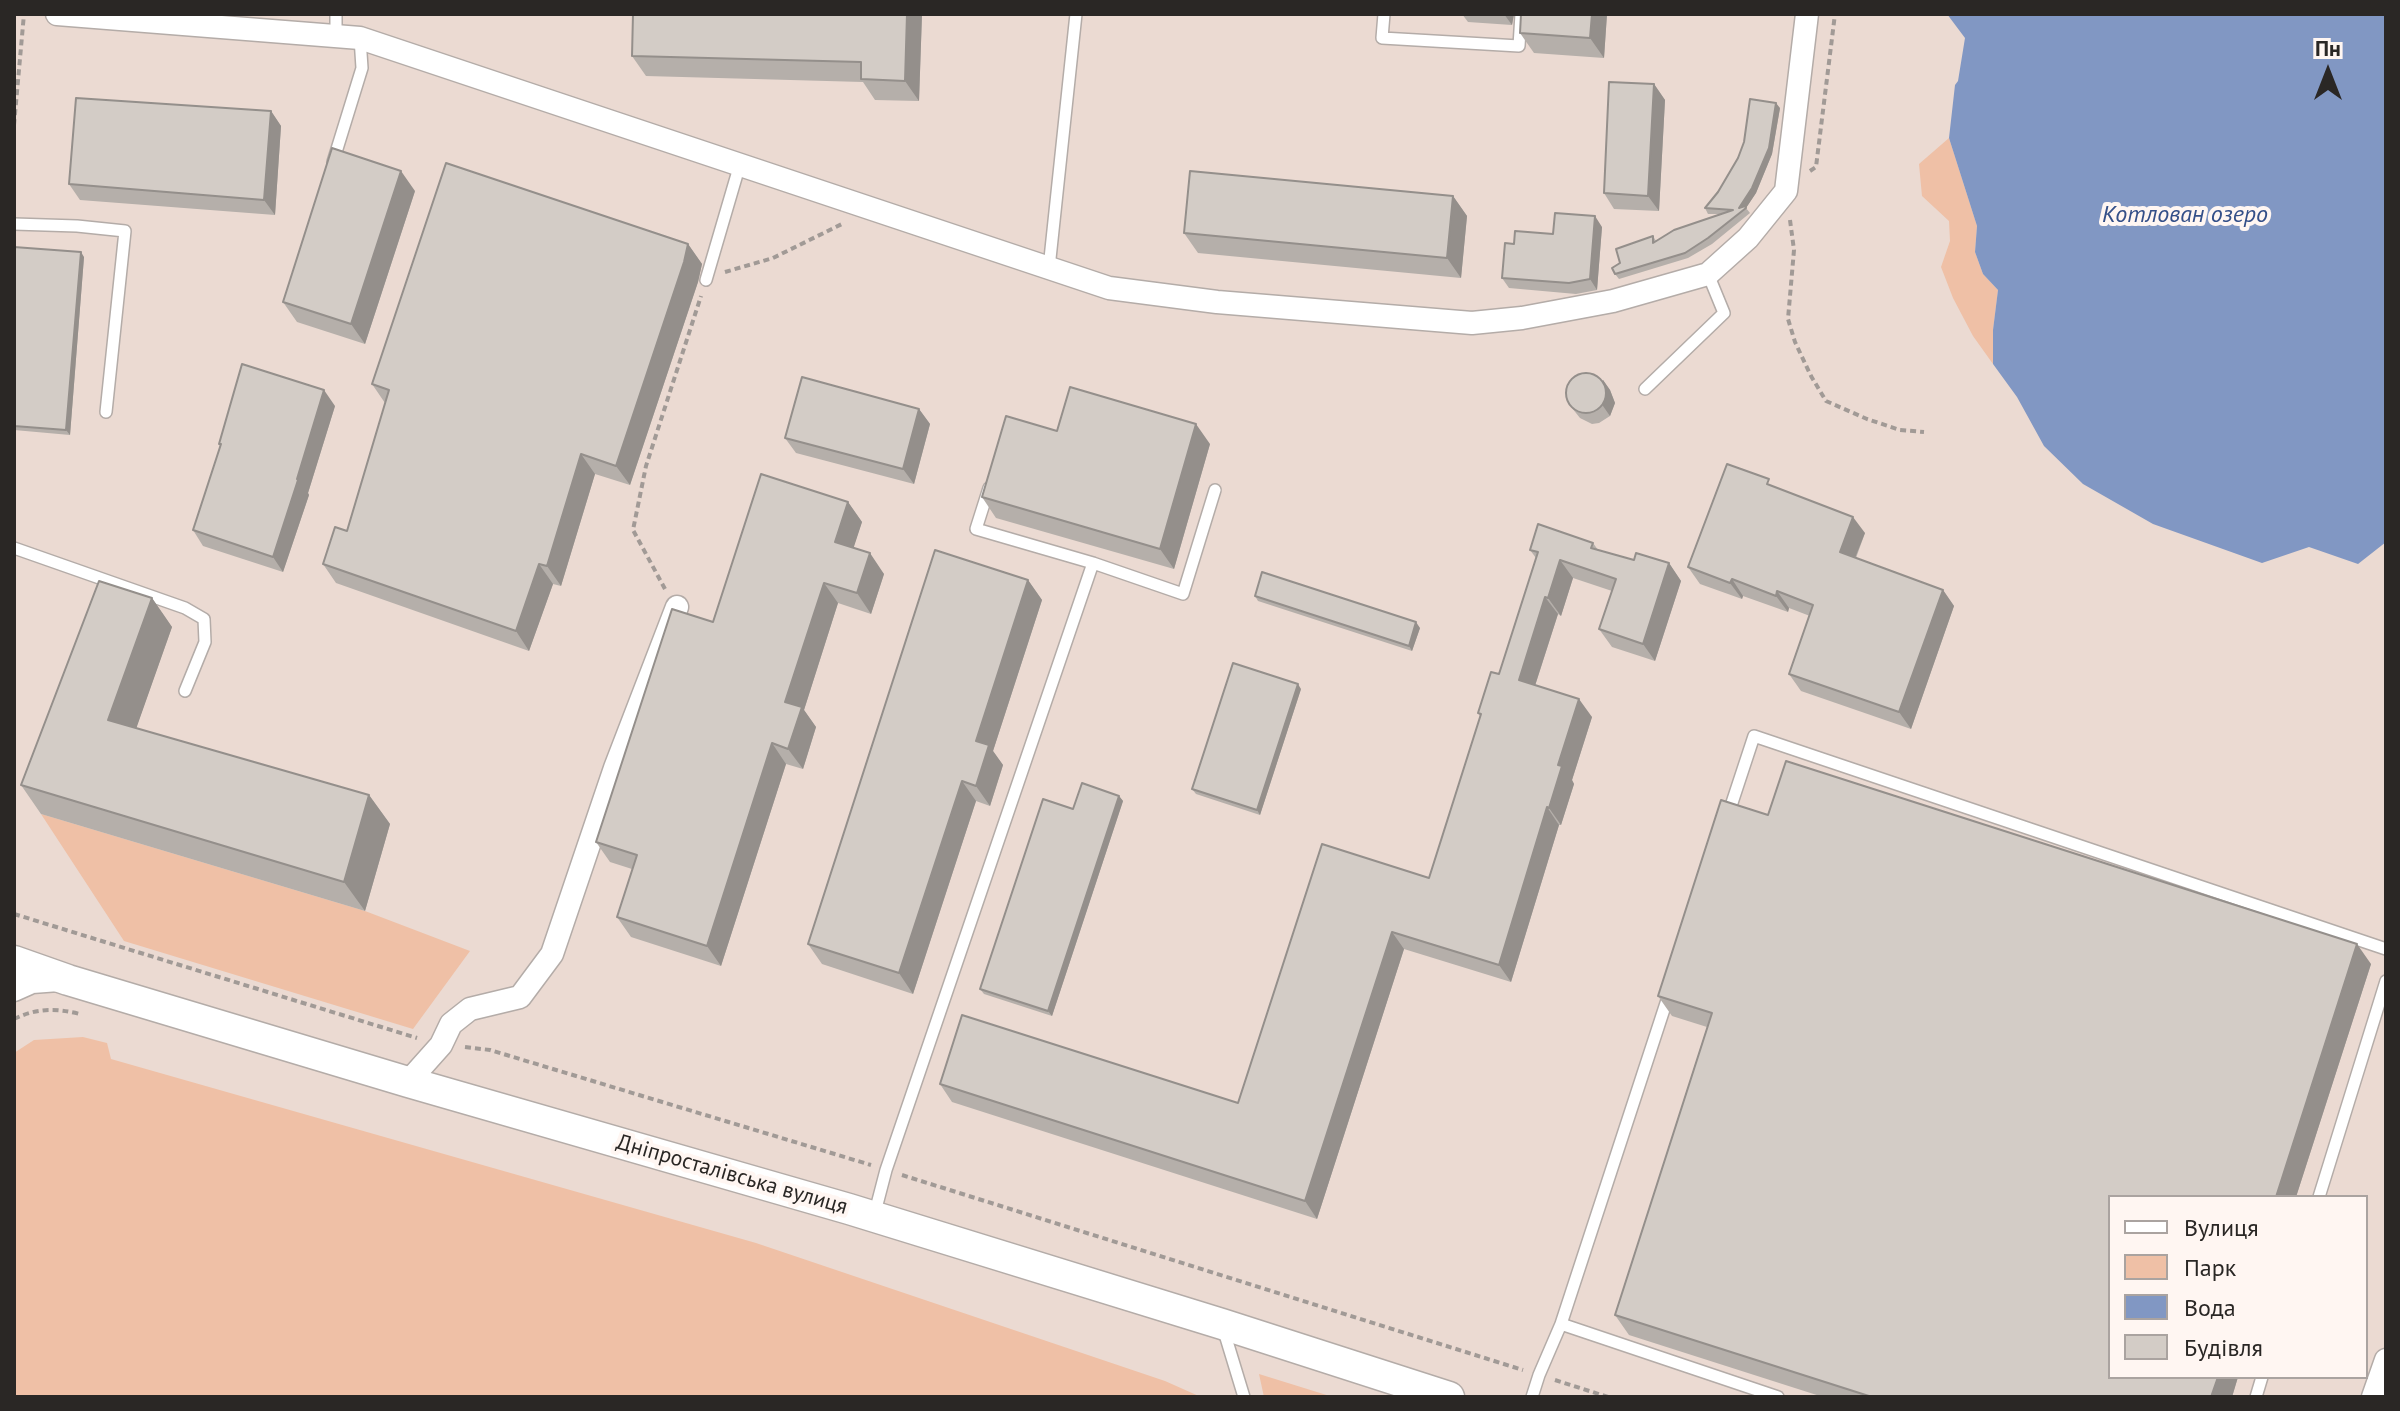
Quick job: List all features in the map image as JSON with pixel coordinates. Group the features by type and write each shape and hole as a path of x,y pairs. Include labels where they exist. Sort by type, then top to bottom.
{"street":[{"path":"57,14 336,25 360,38 1109,288 1217,302 1472,323 1522,318 1613,301 1708,274 1748,238 1786,191 1807,14"},
{"path":"408,1082 441,1045 451,1024 470,1009 520,997 552,954 615,768 677,607"},
{"name":"Дніпросталівська вулиця","path":"14,961 408,1082 874,1217 1449,1397"},
{"path":"14,990 32,982 68,980"},
{"path":"2373,1397 2386,1360"}],"lane":[{"path":"1049,268 1076,14"},
{"path":"1384,14 1382,38 1519,46 1521,14"},
{"path":"331,169 362,68 360,38"},
{"path":"706,280 740,164"},
{"path":"14,224 125,231 106,412"},
{"path":"1645,389 1724,313 1708,274"},
{"path":"993,472 976,529 1093,563 1183,594 1215,490"},
{"path":"14,548 185,608 204,619 205,642 185,691"},
{"path":"874,1217 886,1170 1093,563"},
{"path":"1724,826 1754,736 2386,949"},
{"path":"1532,1397 1561,1324 1675,977"},
{"path":"2320,1195 2386,981"},
{"path":"1222,1324 1244,1397"},
{"path":"1561,1324 1778,1397"}],"path":[{"path":"14,125 24,14"},
{"path":"1786,191 1794,250 1788,319 1811,376 1826,401 1900,430 1924,432"},
{"path":"655,574 633,530 646,466 706,280 733,268 773,258 872,208"},
{"path":"14,914 441,1045 490,1050 886,1170 1608,1397"},
{"path":"14,1019 41,1009 60,1009 93,1018"}],"shaded area":[{"path":"14,14 2386,14 2386,1397 14,1397"}],"green space":[{"path":"1949,138 1977,226 1975,252 1983,274 1998,290 1993,364 1973,336 1941,267 1950,241 1949,221 1922,196 1919,164"},
{"path":"41,814 365,911 470,951 413,1029 124,941"},
{"path":"83,1037 107,1043 111,1059 756,1243 1165,1381 1201,1397 14,1397 14,1053 34,1040"},
{"path":"1259,1374 1333,1397 1264,1397"}],"water":[{"name":"Котлован озеро","path":"1947,14 2386,14 2386,542 2358,564 2309,547 2262,563 2153,524 2083,484 2044,446 2017,397 1993,364 1998,290 1983,274 1975,252 1977,226 1949,138 1955,85 1965,38"}],"building":[{"path":"633,14 907,14 905,81 861,79 861,62 632,56"},
{"path":"1521,14 1592,14 1590,38 1520,33"},
{"path":"1609,82 1654,84 1648,196 1604,193"},
{"path":"76,98 271,111 264,200 69,184"},
{"path":"1750,99 1776,103 1769,148 1752,188 1739,208 1746,208 1685,253 1615,274 1612,268 1620,263 1616,249 1653,236 1653,243 1674,230 1733,210 1705,208 1738,158 1744,142"},
{"path":"332,148 401,171 351,324 283,302"},
{"path":"446,163 688,244 616,466 581,454 547,566 539,564 516,631 323,564 335,527 347,531 389,390 372,384"},
{"path":"1190,171 1453,196 1447,258 1184,233"},
{"path":"1555,213 1595,216 1590,279 1569,283 1502,278 1505,243 1514,244 1515,231 1553,234"},
{"path":"14,247 81,252 66,430 14,426"},
{"path":"242,364 324,390 273,557 193,530 221,444"},
{"path":"1586,373 1600,379 1606,393 1600,407 1586,413 1572,407 1566,393 1572,379"},
{"path":"802,377 919,409 903,469 785,438"},
{"path":"1070,387 1196,424 1160,549 982,497 1006,416 1057,431"},
{"path":"1727,464 1769,479 1767,484 1853,517 1840,552 1943,590 1899,712 1789,674 1813,605 1777,591 1776,596 1732,579 1730,583 1688,567"},
{"path":"761,474 848,502 835,542 870,553 857,593 824,583 785,702 802,707 788,749 772,743 707,946 617,917 637,855 596,842 672,609 713,622"},
{"path":"1538,524 1593,543 1591,548 1634,560 1636,553 1669,563 1643,644 1599,629 1616,579 1560,560 1519,680 1579,699 1558,765 1562,766 1499,965 1392,932 1305,1201 940,1084 962,1015 1238,1103 1322,844 1429,878 1481,714 1478,713 1491,672 1499,674 1538,552 1530,550"},
{"path":"935,550 1028,580 976,741 989,745 976,786 962,781 899,973 808,944"},
{"path":"1262,572 1416,622 1409,646 1255,596"},
{"path":"99,581 152,598 108,720 369,795 344,882 21,785"},
{"path":"1233,663 1298,684 1257,810 1192,789"},
{"path":"1786,761 2357,944 2277,1195 2108,1195 2108,1379 2217,1379 2211,1397 1872,1397 1615,1315 1712,1013 1658,996 1721,800 1768,815"},
{"path":"1082,783 1119,796 1048,1011 980,989 1043,799 1073,809"}]}
